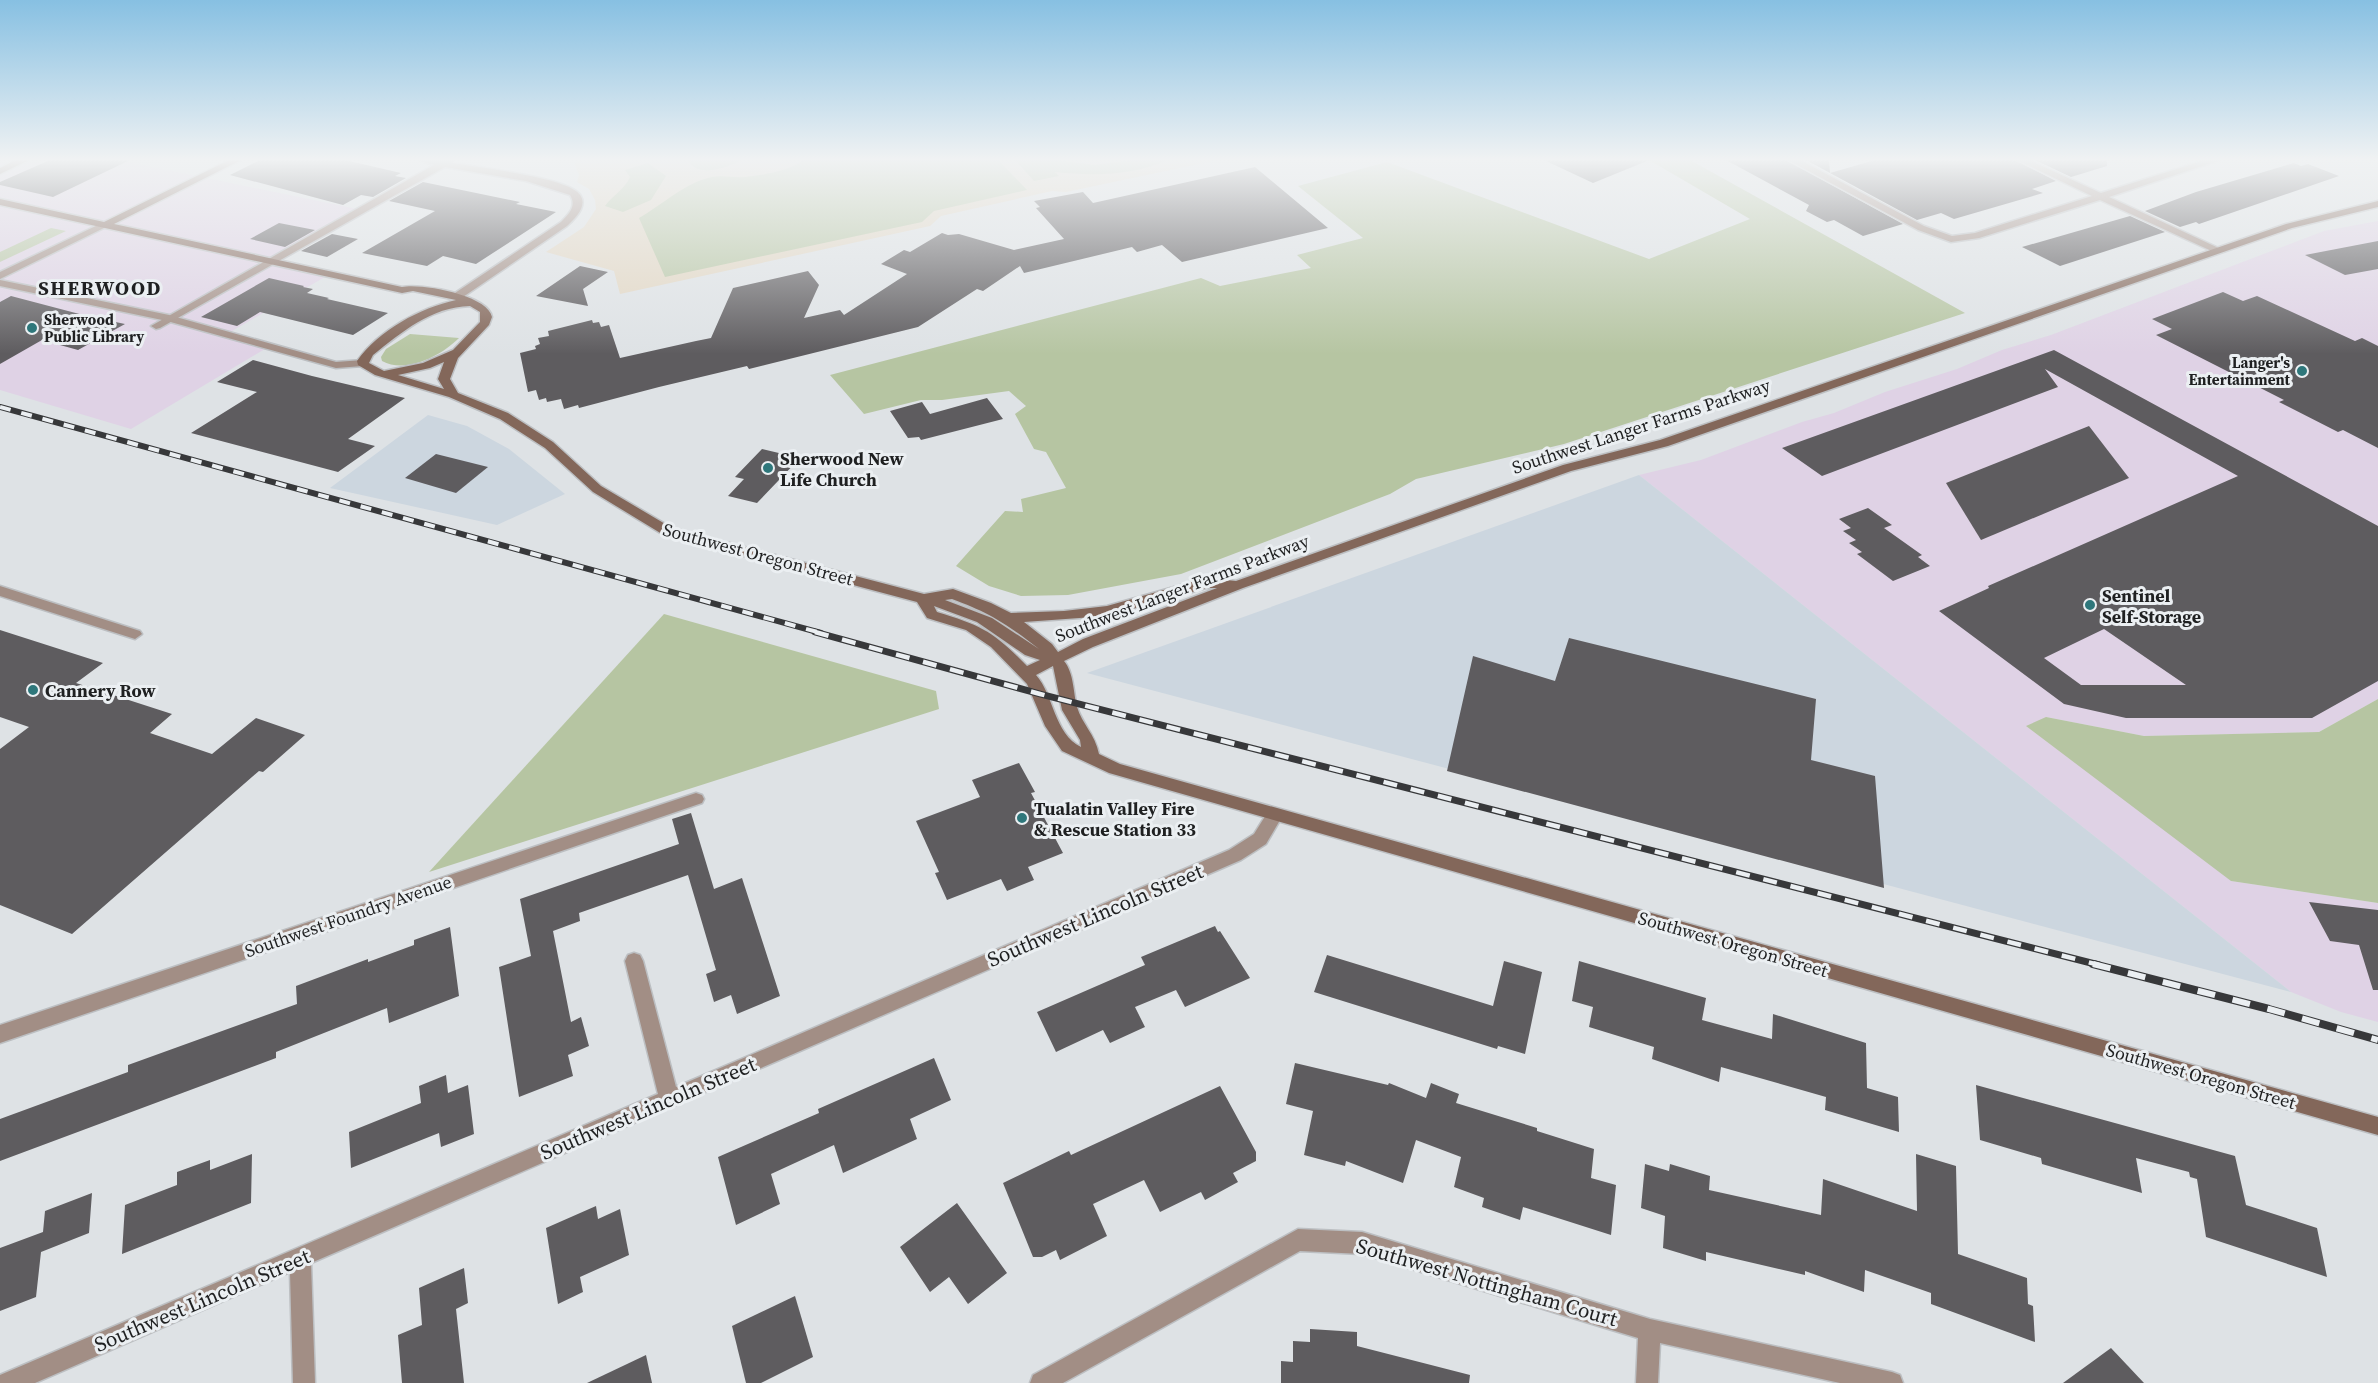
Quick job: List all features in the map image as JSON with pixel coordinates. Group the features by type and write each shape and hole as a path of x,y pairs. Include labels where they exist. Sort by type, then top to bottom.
{"main road":[{"path":"105,225 402,290 413,288 465,299 485,310 487,320 458,352 444,375 445,383 453,395"},
{"name":"Southwest Langer Farms Parkway","path":"1026,673 1088,643 1238,585 1567,468 1656,446 2295,225"},
{"path":"402,290 405,294 424,302 426,313"},
{"path":"363,363 369,353 426,313 449,305 470,303"},
{"path":"383,375 426,366 458,352"},
{"name":"Southwest Oregon Street","path":"363,363 368,369 383,375 453,395 496,412 549,445 597,489 667,531 922,599 954,594 1009,618 1036,638 1056,658 1065,677 1070,711 1088,740 1091,756"},
{"path":"1009,618 1064,616 1107,611 1206,583 1238,585"},
{"path":"922,599 977,616 1009,635 1029,652 1056,658"},
{"name":"Southwest Oregon Street","path":"922,599 932,615 955,621 984,635 1007,652 1026,673 1040,694 1053,726 1068,747 1115,769 2378,1126"}],"street":[{"path":"0,276 105,225"},
{"path":"156,326 335,225"},
{"path":"456,297 563,225"},
{"path":"1914,225 1951,239 1976,236 2012,225"},
{"path":"2163,225 2220,250"},
{"path":"0,283 169,318 336,365 363,363"},
{"path":"1,592 135,634"},
{"name":"Southwest Foundry Avenue","path":"0,1034 696,799"},
{"name":"Southwest Lincoln Street","path":"8,1383 1235,855 1260,839 1275,815"},
{"path":"634,961 669,1099"},
{"name":"Southwest Nottingham Court","path":"1041,1383 1298,1240 1362,1243 1650,1330 1892,1383"},
{"path":"300,1257 304,1383"},
{"path":"1647,1383 1650,1330"}],"shaded area":[{"path":"0,225 336,225 271,261 330,274 227,334 270,346 131,429 0,390"},
{"path":"586,225 932,225 620,294 614,271 546,252"},
{"name":"Sentinel Self-Storage","path":"2359,225 2378,225 2378,699 2319,732 2144,736 2046,717 2231,881 2378,903 2378,1022 2341,1012 2291,992 1639,475 1701,460 1802,422 1834,413 1885,392 2051,335 2324,231"},
{"path":"428,415 467,426 509,449 565,494 497,525 330,488"},
{"path":"1639,475 2291,992 1087,673"}],"green space":[{"path":"642,225 910,225 665,277"},
{"path":"1346,225 1556,225 1649,259 1736,225 1806,225 1965,313 1564,444 1416,479 1390,494 1181,574 1068,595 1021,596 989,586 956,566 1005,511 1023,512 1021,499 1066,488 1046,452 1034,449 1015,414 1026,406 1009,391 942,400 921,400 864,414 830,375 1201,278 1220,286 1311,268 1297,255 1363,238"},
{"path":"51,228 66,231 0,262 0,252"},
{"path":"410,334 459,338 443,351 423,361 402,365 382,361 381,357 386,349"},
{"path":"664,614 936,691 939,709 429,872"},
{"path":"2378,699 2378,903 2231,881 2026,726 2046,717 2144,736 2319,732"}],"building":[{"path":"276,225 315,230 285,247 250,239"},
{"path":"411,225 537,225 476,264 443,256 427,266 362,253"},
{"path":"1051,225 1324,225 1328,228 1182,262 1162,245 1137,252 1132,247 1024,273 1020,266 983,291 977,289 918,327 749,369 747,366 659,387 579,408 578,405 564,409 561,399 547,402 546,398 539,400 536,390 528,392 520,353 536,349 535,346 540,344 538,338 549,336 548,331 592,320 593,323 599,322 601,327 609,325 620,358 711,338 733,288 808,271 819,285 804,318 840,310 844,315 907,274 881,264 904,250 910,252 942,233 959,234 1014,250 1064,239"},
{"path":"1842,225 1901,225 1863,236"},
{"path":"2100,225 2149,225 2165,232 2060,266 2022,247"},
{"path":"332,234 358,239 327,257 301,251"},
{"path":"2378,241 2378,269 2345,275 2305,255"},
{"path":"580,266 608,272 583,289 588,306 536,296"},
{"path":"269,278 313,289 307,293 329,298 327,299 388,313 353,335 260,312 237,326 201,317"},
{"name":"Langer's Entertainment","path":"2223,292 2243,301 2257,296 2355,341 2362,338 2378,346 2378,448 2343,430 2338,432 2279,402 2284,400 2156,335 2172,329 2152,319"},
{"name":"Sherwood Public Library","path":"11,296 125,324 78,350 42,340 0,364 0,302"},
{"path":"2054,350 2378,526 2378,681 2312,718 2126,718 2064,704 1939,611 1989,588 1988,586 2238,476 2045,369 2058,387 1822,476 1782,448","holes":["2104,629 2186,685 2081,685 2044,658"]},
{"path":"253,360 405,398 348,439 375,446 338,472 191,433 257,392 217,382"},
{"path":"987,398 1003,419 921,440 919,437 908,438 890,411 922,402 930,414"},
{"path":"2089,426 2129,478 1981,540 1946,483"},
{"name":"Sherwood New Life Church","path":"762,449 800,458 757,503 728,496 744,479 735,477"},
{"path":"436,454 488,467 456,493 405,478"},
{"path":"1868,508 1892,525 1884,528 1922,555 1918,557 1930,566 1893,581 1857,554 1862,552 1849,543 1856,540 1843,531 1851,528 1839,519"},
{"path":"0,630 103,663 76,683 172,714 150,733 212,754 256,718 305,735 263,772 259,771 72,934 0,905 0,749 29,727 0,717"},
{"path":"1569,638 1816,699 1811,760 1875,776 1884,888 1447,771 1473,656 1555,681"},
{"path":"1019,763 1035,792 1031,793 1063,853 1028,867 1034,880 1007,891 1001,879 947,900 935,873 939,872 916,821 980,797 972,780"},
{"path":"691,813 714,889 742,878 780,996 737,1014 731,995 714,1002 706,974 716,970 688,875 579,913 580,921 553,931 571,1022 581,1017 589,1046 568,1055 573,1076 519,1097 499,967 531,956 520,899 679,844 672,819"},
{"path":"2309,902 2378,910 2378,990 2373,990 2359,945 2330,941"},
{"path":"1215,926 1250,978 1185,1007 1176,990 1135,1007 1145,1027 1110,1043 1103,1030 1056,1052 1037,1012 1145,965 1141,957"},
{"path":"450,927 459,996 389,1023 387,1008 276,1052 276,1058 0,1161 0,1119 128,1072 128,1065 297,1004 296,986 368,959 368,962 414,945 414,940"},
{"path":"1327,955 1493,1006 1504,961 1542,972 1525,1054 1498,1046 1497,1049 1314,992"},
{"path":"1579,961 1706,998 1702,1020 1772,1039 1773,1014 1866,1043 1867,1088 1898,1097 1899,1132 1825,1110 1826,1097 1721,1067 1719,1082 1652,1059 1654,1047 1589,1027 1593,1007 1572,1001"},
{"path":"934,1058 951,1100 910,1119 917,1139 843,1173 834,1145 771,1174 780,1204 736,1225 718,1157 819,1113 818,1109"},
{"path":"1295,1063 1388,1085 1389,1083 1426,1098 1431,1083 1459,1094 1456,1103 1537,1128 1537,1131 1594,1149 1591,1178 1616,1185 1611,1235 1523,1207 1520,1220 1482,1207 1484,1198 1454,1187 1461,1157 1416,1140 1403,1183 1346,1161 1345,1166 1304,1155 1313,1111 1286,1104"},
{"path":"446,1075 448,1093 468,1085 474,1134 441,1147 439,1133 351,1168 349,1132 421,1103 419,1086"},
{"path":"1976,1085 2235,1156 2246,1205 2317,1228 2327,1277 2206,1237 2197,1179 2190,1177 2189,1172 2136,1158 2142,1193 2042,1164 2041,1158 1980,1140"},
{"path":"1220,1086 1256,1152 1256,1161 1233,1173 1238,1182 1205,1200 1201,1192 1160,1212 1144,1180 1093,1204 1107,1236 1060,1260 1056,1250 1042,1257 1033,1257 1003,1183 1069,1151 1071,1155"},
{"path":"252,1154 251,1203 122,1254 125,1205 177,1185 177,1172 210,1160 210,1170"},
{"path":"1916,1154 1956,1166 1958,1254 2027,1278 2028,1304 2033,1306 2035,1342 1931,1304 1931,1293 1865,1270 1864,1292 1805,1271 1805,1275 1706,1252 1706,1261 1663,1248 1665,1216 1641,1208 1645,1164 1669,1171 1670,1164 1710,1176 1709,1190 1821,1215 1823,1179 1917,1211"},
{"path":"92,1193 89,1233 41,1252 36,1297 0,1311 0,1248 43,1232 45,1211"},
{"path":"957,1203 1007,1273 968,1304 949,1277 930,1292 900,1247"},
{"path":"596,1206 598,1219 620,1209 629,1255 580,1277 583,1292 558,1304 546,1228"},
{"path":"464,1268 468,1303 456,1309 464,1383 402,1383 398,1335 422,1325 419,1288"},
{"path":"795,1296 813,1357 761,1383 746,1383 732,1326"},
{"path":"1310,1329 1357,1332 1357,1346 1470,1375 1469,1383 1281,1383 1281,1361 1293,1362 1293,1341 1310,1342"},
{"path":"2111,1348 2144,1383 2063,1383"},
{"path":"646,1355 652,1383 587,1383"}],"railway":[{"path":"0,407 821,633"},
{"path":"815,632 1040,694 2099,965"},
{"path":"2093,964 2269,1009 2378,1040"}],"place":[{"name":"Sherwood Public Library","path":"32,328"},
{"name":"Langer's Entertainment","path":"2302,371"},
{"name":"Sherwood New Life Church","path":"768,468"},
{"name":"Sentinel Self-Storage","path":"2090,605"},
{"name":"Cannery Row","path":"33,690"},
{"name":"Tualatin Valley Fire & Rescue Station 33","path":"1022,818"}],"district":[{"name":"SHERWOOD","path":"100,288"}]}
